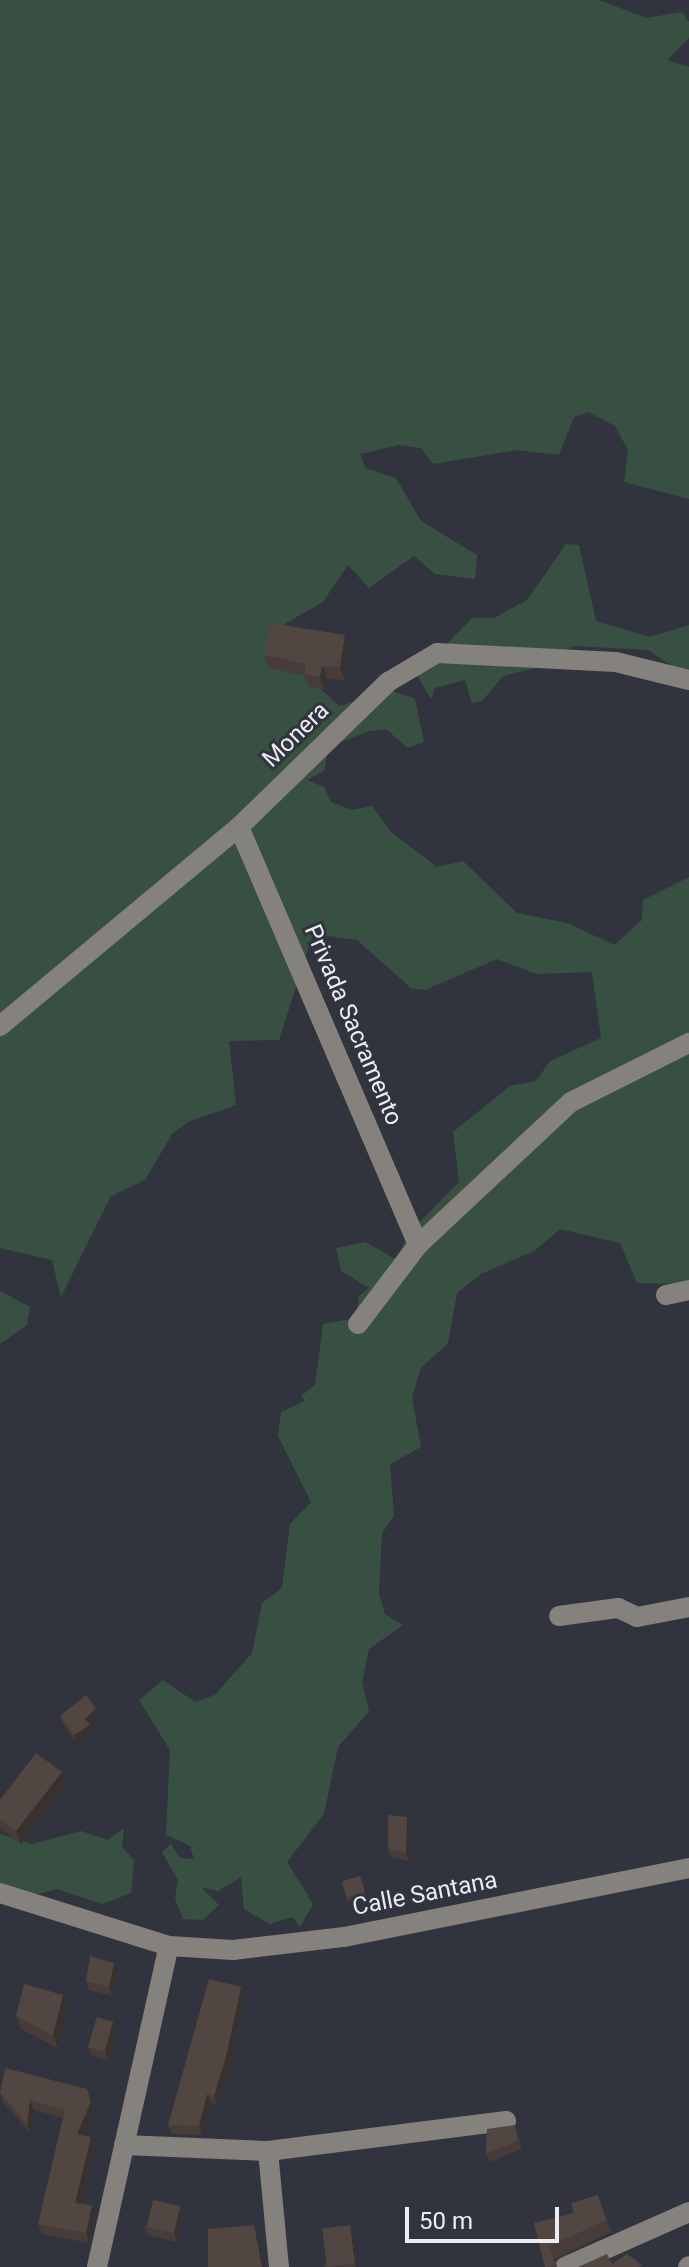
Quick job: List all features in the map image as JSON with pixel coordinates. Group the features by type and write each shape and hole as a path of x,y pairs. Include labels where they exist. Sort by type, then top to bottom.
{"street":[{"name":"Monera","path":"0,1026 239,827 388,682 437,653 616,662 689,680"},
{"name":"Privada Sacramento","path":"239,827 418,1245"},
{"path":"358,1324 418,1245 571,1102 689,1043"},
{"path":"666,1295 689,1290"},
{"path":"559,1616 618,1608 637,1617 689,1607"},
{"name":"Calle Santana","path":"0,1893 169,1946 233,1950 344,1937 689,1868"},
{"path":"97,2267 169,1946"},
{"path":"124,2145 268,2151 506,2121"},
{"path":"268,2151 279,2267"},
{"path":"565,2267 689,2212"}],"green space":[{"path":"0,0 599,0 646,18 682,12 689,22 689,38 667,60 689,67 689,499 624,482 628,450 615,426 588,412 574,417 559,455 518,450 433,464 421,448 399,445 360,454 365,468 396,478 421,521 477,555 475,579 435,574 414,556 369,588 348,565 323,602 286,623 276,648 339,706 389,690 415,699 424,742 408,748 386,729 369,731 329,747 324,771 307,780 324,787 331,802 352,810 372,806 392,833 437,867 463,861 517,913 567,923 614,945 642,920 643,900 689,877 689,1284 637,1283 620,1243 560,1229 534,1251 481,1274 457,1293 448,1343 421,1368 412,1397 421,1447 390,1464 394,1516 382,1533 379,1594 385,1614 403,1625 369,1649 362,1682 369,1711 338,1747 324,1814 287,1862 313,1904 300,1927 293,1917 270,1924 244,1909 241,1877 218,1891 201,1887 219,1905 203,1920 183,1919 175,1899 178,1880 162,1852 171,1844 180,1858 194,1859 190,1846 166,1835 170,1750 139,1700 163,1680 195,1702 215,1695 252,1653 262,1603 282,1588 290,1524 311,1502 278,1436 281,1412 305,1401 301,1396 315,1385 323,1324 356,1318 359,1296 369,1288 341,1271 336,1248 365,1242 396,1259 409,1233 459,1182 453,1132 510,1086 536,1081 550,1061 601,1038 592,972 536,974 497,959 425,990 411,988 357,940 313,934 279,1040 229,1041 236,1105 188,1122 172,1134 145,1180 111,1196 61,1297 52,1260 0,1248"},
{"path":"566,544 579,545 596,621 650,637 689,625 689,677 648,650 573,646 540,667 503,676 483,700 472,704 465,680 435,688 431,699 417,675 472,618 494,618 527,600"},
{"path":"0,1291 30,1307 27,1325 0,1344"},
{"path":"124,1828 122,1846 134,1861 131,1893 102,1904 57,1889 27,1897 0,1887 0,1834 32,1844 81,1831 108,1840"}],"building":[{"path":"271,623 345,635 340,667 322,666 320,677 304,674 306,664 264,655"},
{"path":"86,1695 96,1708 85,1719 90,1725 74,1735 60,1716"},
{"path":"36,1753 62,1772 16,1831 0,1819 0,1800"},
{"path":"388,1815 407,1817 406,1853 388,1848"},
{"path":"360,1876 365,1892 347,1898 342,1882"},
{"path":"90,1956 114,1963 109,1987 86,1981"},
{"path":"209,1979 241,1987 226,2057 214,2096 207,2094 199,2126 168,2125"},
{"path":"24,1984 63,1995 53,2035 16,2016"},
{"path":"97,2017 113,2022 104,2052 88,2047"},
{"path":"5,2068 87,2089 91,2102 77,2134 91,2137 75,2203 92,2205 86,2233 38,2224 65,2110 30,2100 27,2124 0,2093"},
{"path":"515,2125 518,2141 486,2153 487,2129"},
{"path":"598,2195 606,2220 550,2246 555,2266 545,2267 534,2223 574,2213 571,2203"},
{"path":"153,2200 180,2206 174,2234 147,2227"},
{"path":"254,2225 262,2267 208,2267 208,2229"},
{"path":"350,2225 355,2264 327,2267 322,2228"},
{"path":"607,2254 612,2264 627,2254 642,2265 578,2267"}]}
